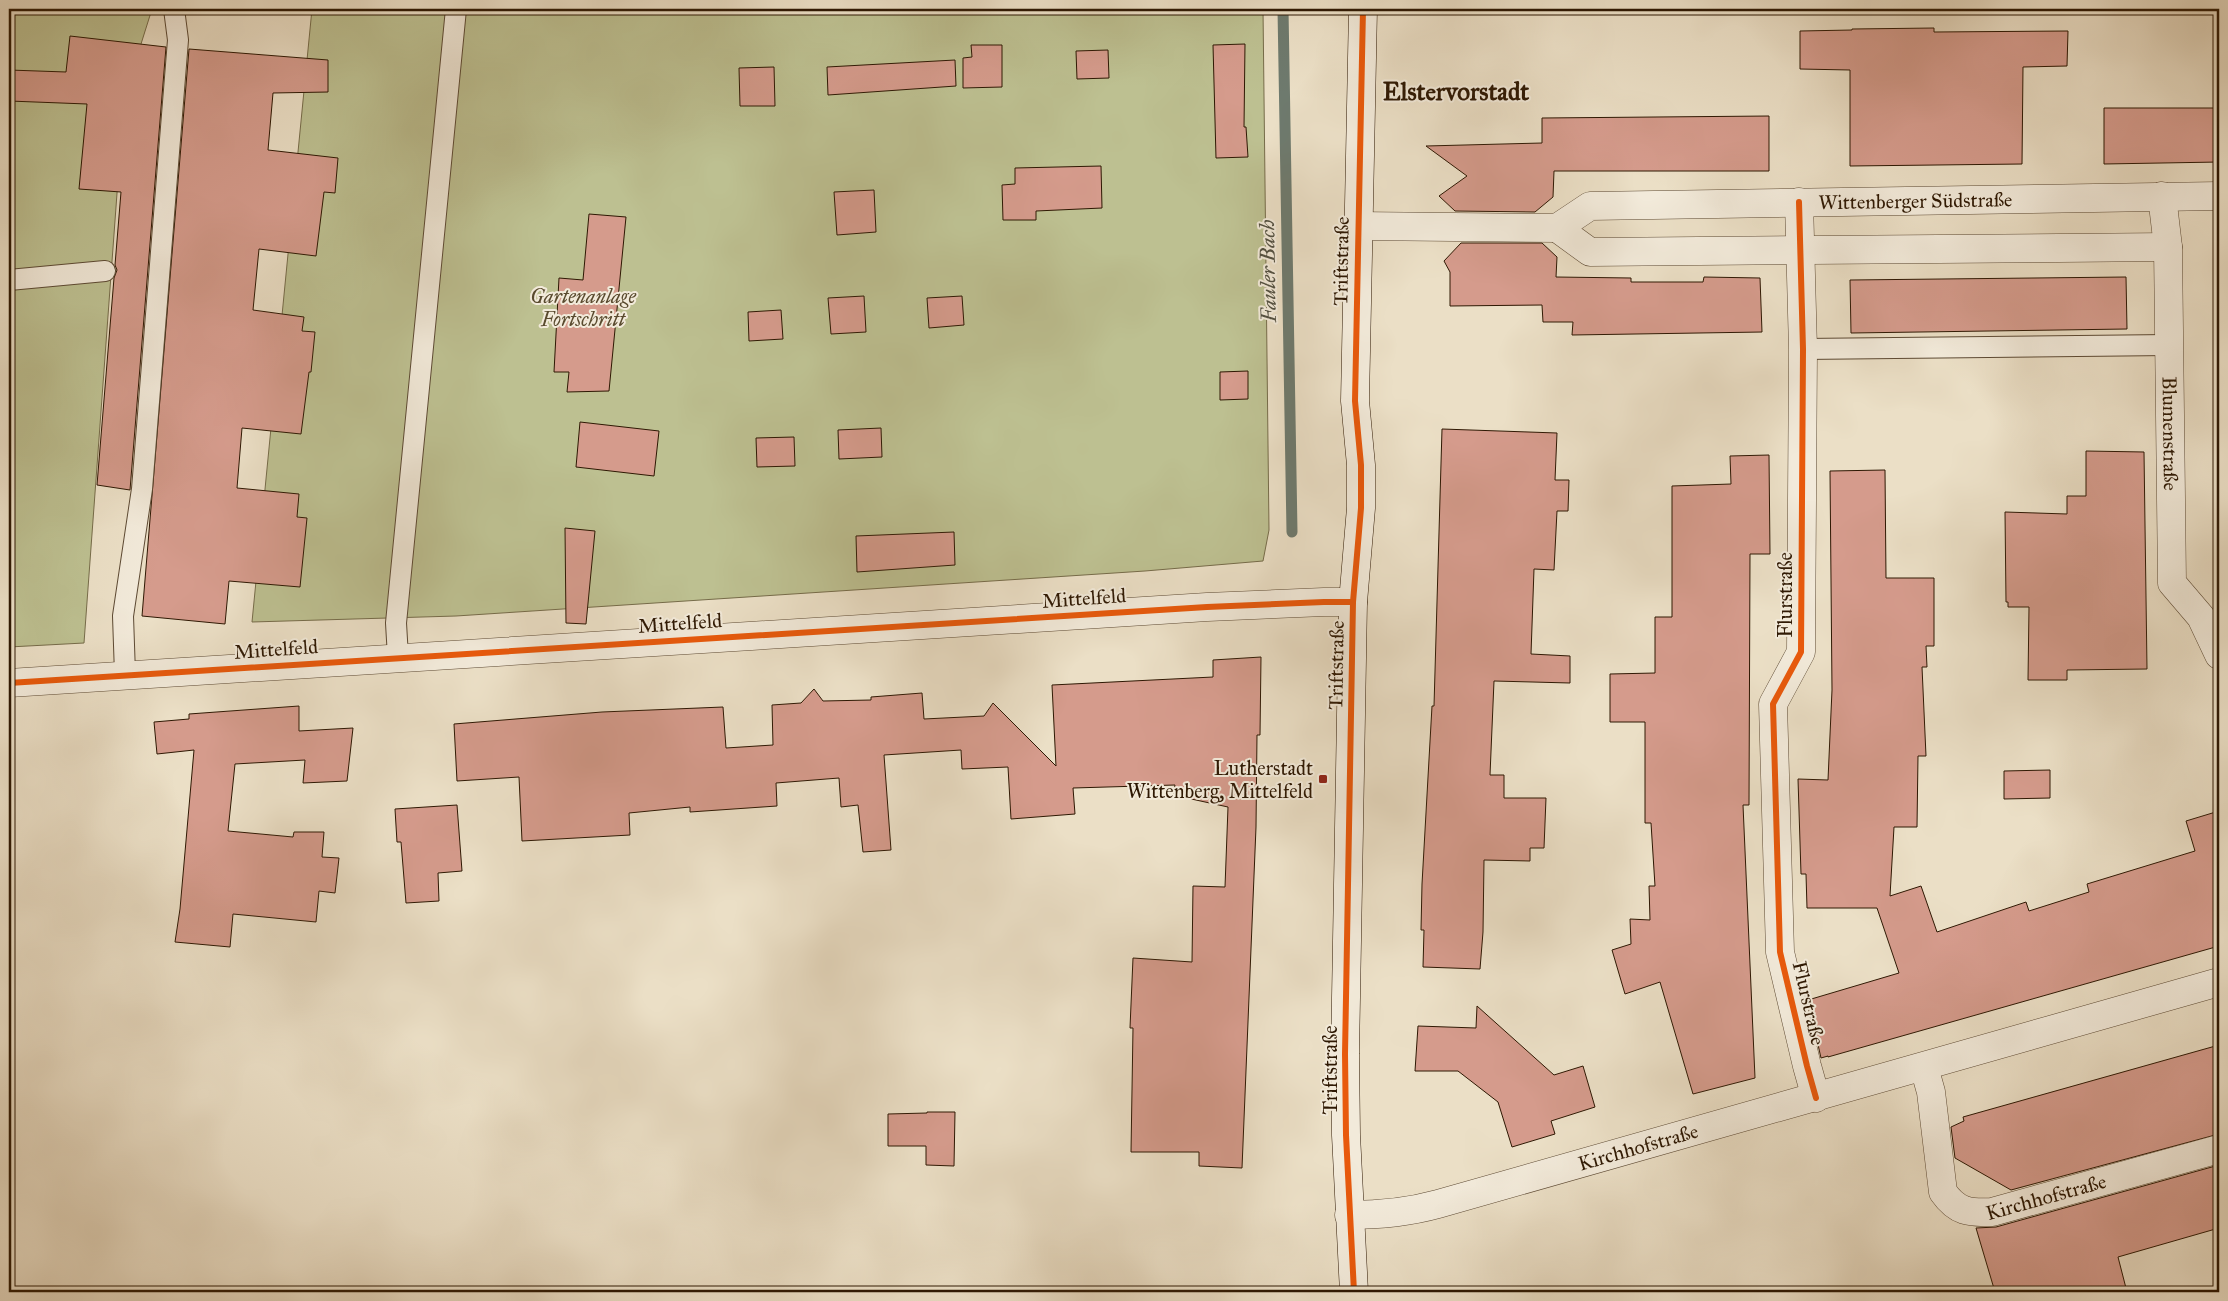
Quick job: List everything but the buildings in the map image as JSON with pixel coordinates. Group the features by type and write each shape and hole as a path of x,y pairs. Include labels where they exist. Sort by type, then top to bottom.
{"street":[{"name":"Triftstraße","path":"1354,1292 1349,1216 1346,1054 1353,602 1361,499 1361,465 1355,401 1357,226 1363,9"},
{"name":"Blumenstraße","path":"2162,196 2168,247 2172,583 2201,617 2219,655"},
{"name":"Wittenberger Südstraße","path":"1557,228 1590,206 2219,196"},
{"name":"Flurstraße","path":"1799,202 1803,349 1801,652 1773,704 1780,952 1804,1056 1816,1098"},
{"path":"1357,226 1557,228 1590,252 2168,247"},
{"name":"Mittelfeld","path":"9,683 125,674 1207,607 1353,602"},
{"name":"Kirchhofstraße","path":"1349,1216 1414,1211 2219,982"},
{"name":"Kirchhofstraße","path":"1924,1067 1931,1092 1943,1192 1951,1204 1960,1209 1992,1212 2219,1149"}],"lane":[{"path":"125,674 123,616 142,479 178,40 174,9"},
{"path":"398,657 396,623 456,9"},
{"path":"9,280 105,271"},
{"path":"1803,349 2169,345"}],"green space":[{"path":"9,9 152,9 124,98 84,643 9,647"},
{"name":"Gartenanlage Fortschritt","path":"312,9 1263,9 1269,530 1263,561 1145,571 456,616 252,622"}],"waterway":[{"name":"Fauler Bach","path":"1283,9 1292,532"}],"cycle path":[{"path":"1354,1292 1346,1135 1345,1054 1353,602 1361,508 1361,465 1355,401 1363,9"},
{"path":"1799,202 1803,349 1801,652 1773,704 1780,952 1816,1098"},
{"path":"9,683 1207,607 1353,602"}],"place":[{"name":"Lutherstadt Wittenberg, Mittelfeld","path":"1323,779"}],"district":[{"name":"Elstervorstadt","path":"1456,91"}]}
